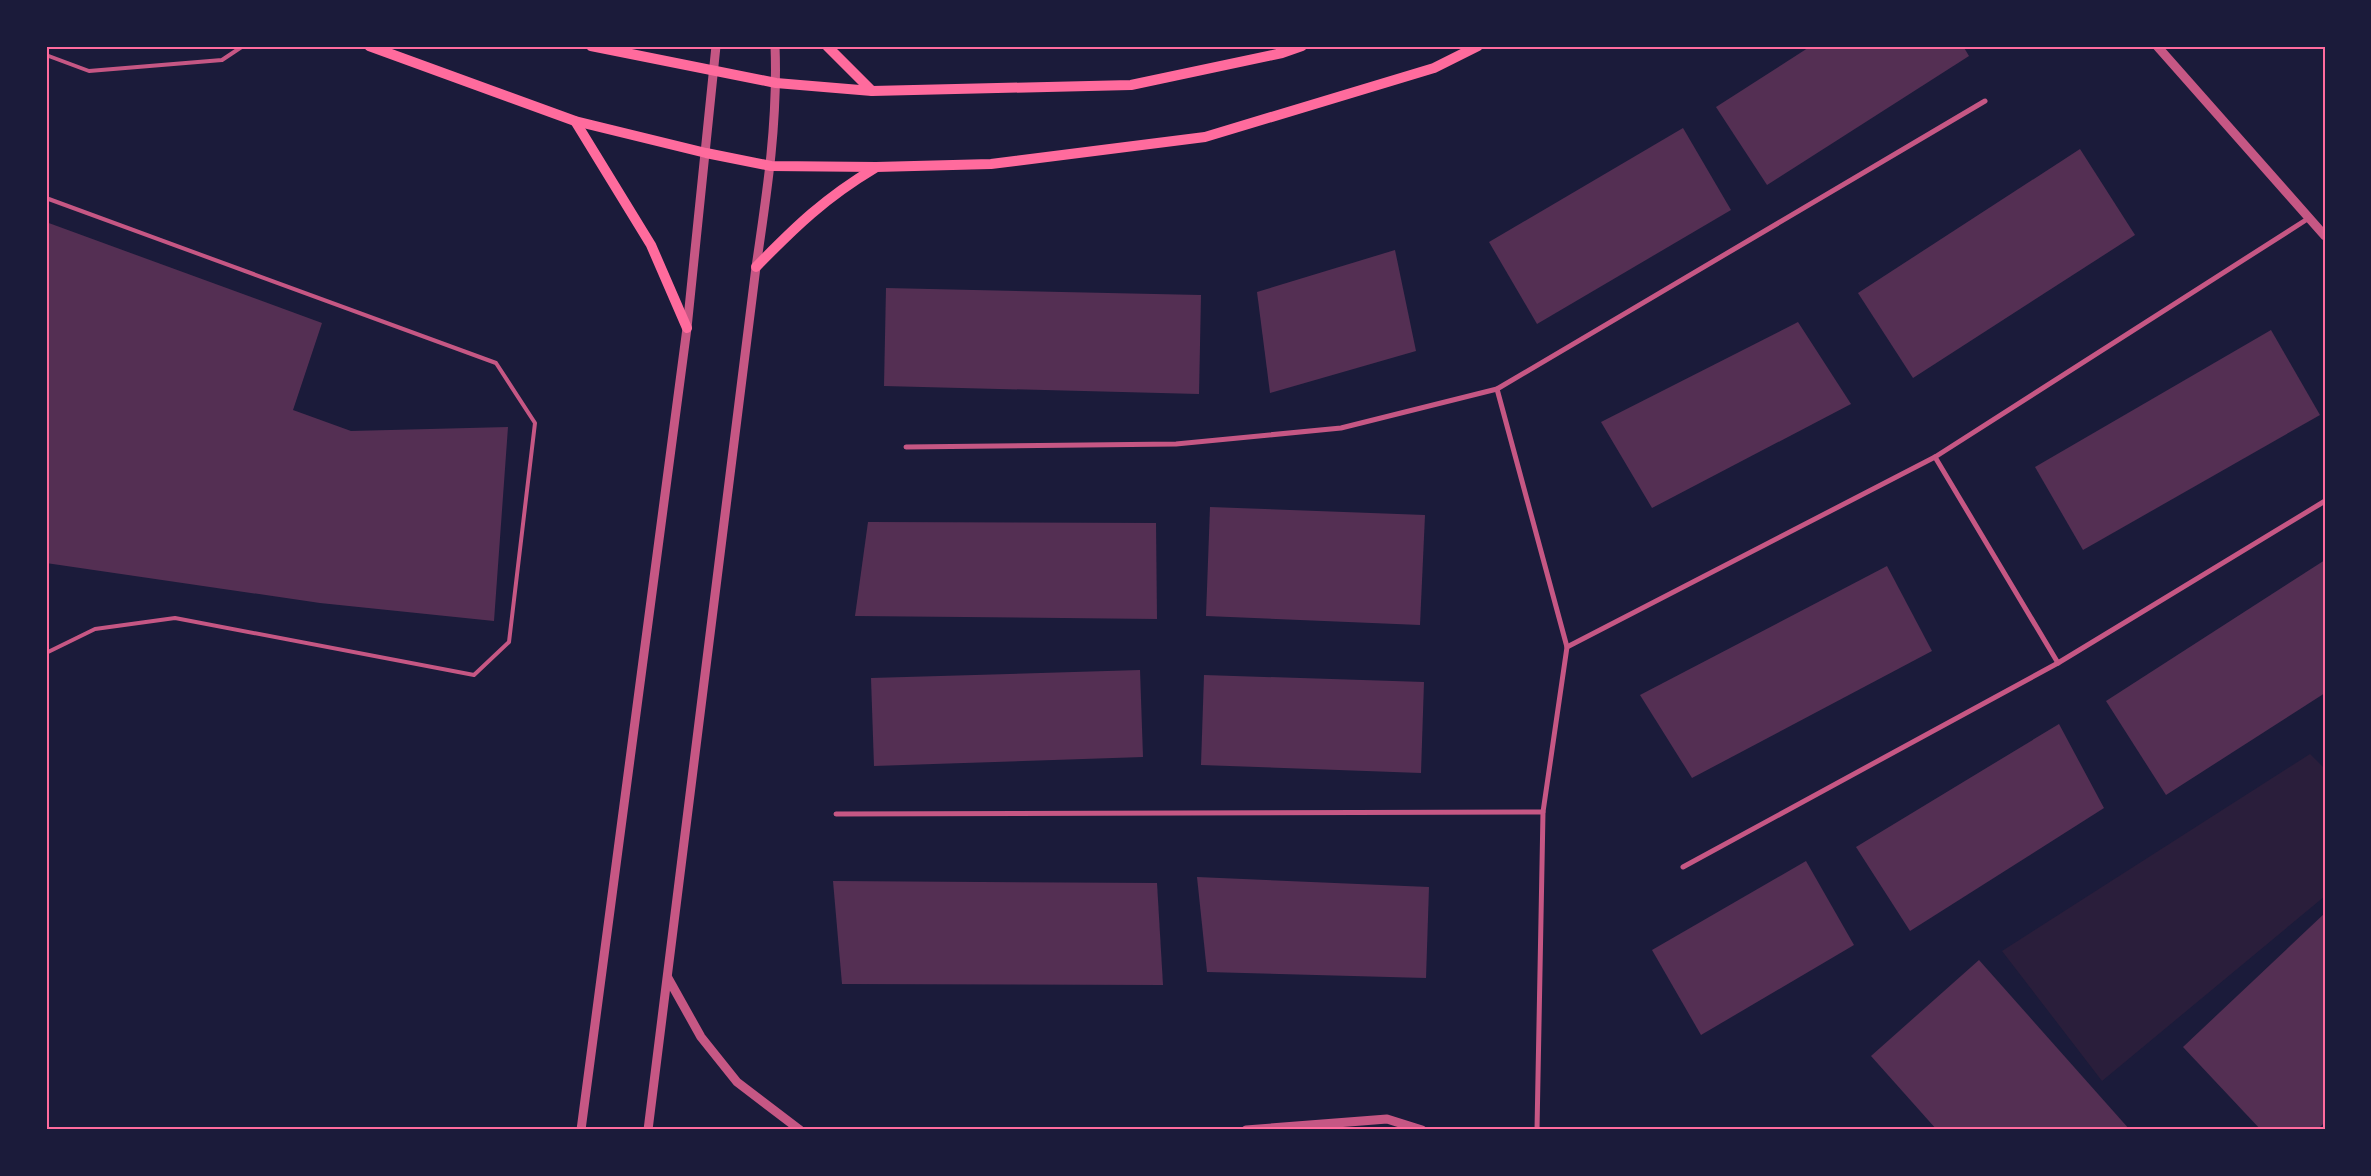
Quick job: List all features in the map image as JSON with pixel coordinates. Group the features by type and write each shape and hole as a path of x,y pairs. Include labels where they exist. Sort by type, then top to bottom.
{"main road":[{"path":"369,46 575,121 706,153 771,166 876,167 991,164 1205,136 1434,68 1478,46"},
{"path":"591,46 776,83 872,91 1131,85 1282,53 1302,46"},
{"path":"827,46 872,91"},
{"path":"575,121 651,245 687,328"},
{"path":"756,267 800,221 836,191 876,167"}],"street":[{"path":"581,1130 687,328 715,72 716,46"},
{"path":"648,1130 756,267 771,166 776,83 775,46"},
{"path":"2158,46 2325,236"},
{"path":"906,447 1176,444 1340,428 1497,389 1985,101"},
{"path":"1567,647 1936,457 2309,218"},
{"path":"1497,389 1567,647 1544,812 1537,1130"},
{"path":"1936,457 2058,663"},
{"path":"1683,867 2058,663 2325,502"},
{"path":"836,814 1544,812"},
{"path":"668,978 701,1037 737,1082 800,1130"},
{"path":"1246,1130 1387,1119 1422,1130"}],"lane":[{"path":"46,55 89,71 222,60 243,46"},
{"path":"46,198 496,363 535,423 509,642 474,676 176,618 95,629 46,653"}],"shaded area":[{"path":"2310,754 2325,769 2325,896 2102,1081 2002,951"}],"building":[{"path":"1811,46 1963,46 1969,56 1767,185 1716,107"},
{"path":"1683,128 1731,210 1537,324 1489,242"},
{"path":"2080,149 2135,235 1913,378 1858,293"},
{"path":"46,222 322,323 293,410 351,431 508,427 494,621 320,603 46,563"},
{"path":"1395,250 1416,351 1270,393 1257,292"},
{"path":"886,288 1201,295 1199,394 884,386"},
{"path":"1798,322 1851,404 1652,508 1601,422"},
{"path":"2271,330 2320,415 2083,550 2035,467"},
{"path":"1210,507 1425,515 1420,625 1206,616"},
{"path":"868,522 1156,523 1157,619 855,616"},
{"path":"2325,560 2325,693 2166,795 2106,701"},
{"path":"1887,566 1932,651 1692,778 1640,695"},
{"path":"1140,670 1143,757 874,766 871,678"},
{"path":"1204,675 1424,682 1421,773 1201,765"},
{"path":"2059,724 2104,808 1910,931 1856,847"},
{"path":"1806,861 1854,945 1701,1035 1652,950"},
{"path":"1197,877 1429,887 1426,978 1207,972"},
{"path":"833,881 1157,883 1163,985 842,984"},
{"path":"2325,913 2325,1122 2317,1130 2261,1130 2183,1047"},
{"path":"1979,960 2130,1130 1937,1130 1871,1056"}]}
